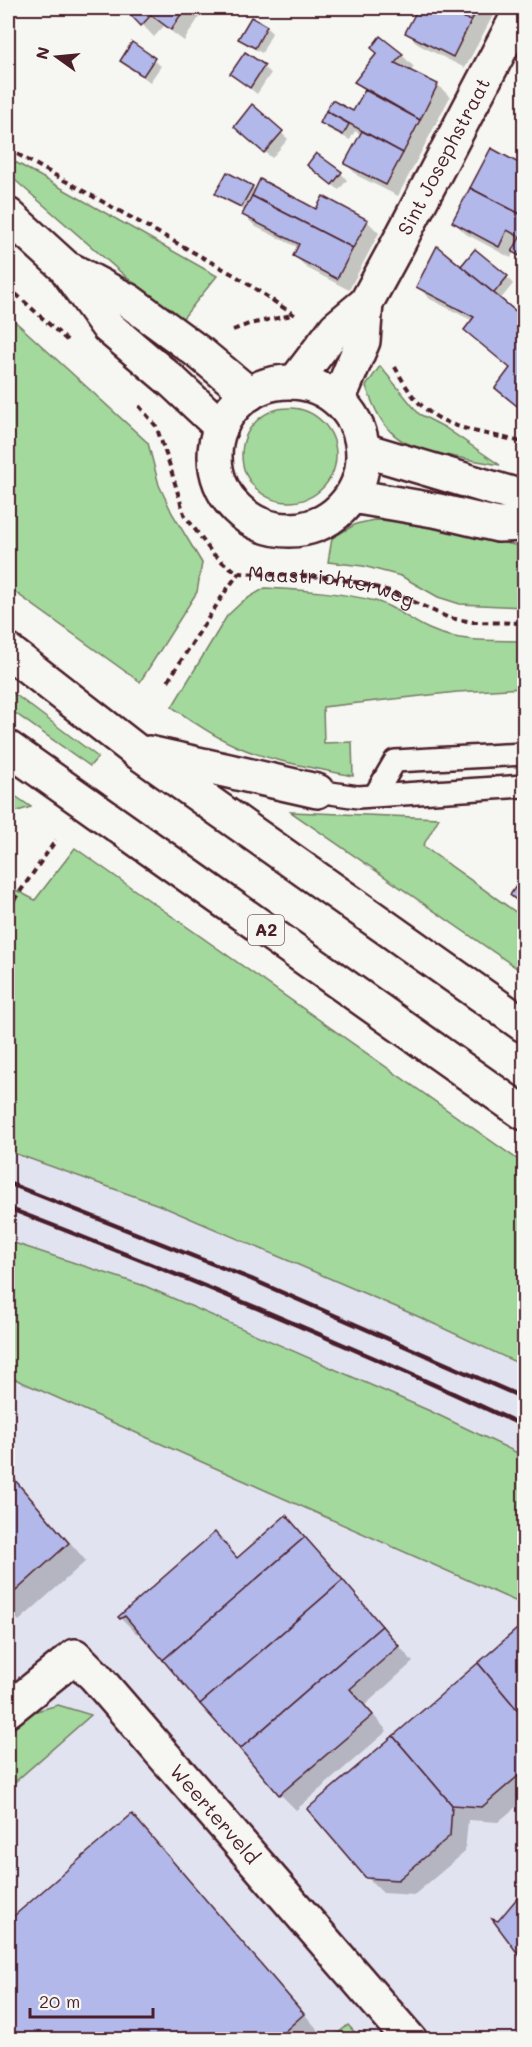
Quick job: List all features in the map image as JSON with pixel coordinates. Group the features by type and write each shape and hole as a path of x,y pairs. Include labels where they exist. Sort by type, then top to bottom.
{"main road":[{"name":"Sint Josephstraat","path":"295,382 336,328 366,303 522,8"},
{"path":"8,214 64,266 108,327 173,382 221,427"},
{"path":"64,266 129,301 201,354 249,394"},
{"name":"Sint Josephstraat","path":"338,400 363,341 366,303"},
{"path":"295,382 318,388 338,400 346,408 358,428 364,450 362,474 352,496 336,514 326,521 303,530 278,530 244,516 227,498 217,475 215,451 221,427 231,410 249,394 271,384 295,382"},
{"path":"364,450 512,494 525,503"},
{"path":"352,496 439,511 498,525 525,524"},
{"path":"8,651 135,750 525,1025"},
{"name":"A2","path":"8,748 525,1113"},
{"path":"135,750 317,792"},
{"name":"Weerterveld","path":"8,1710 75,1656 95,1676 410,2040"}],"lane":[{"path":"375,795 395,761 525,754"},
{"path":"317,792 358,797 525,786"}],"path":[{"path":"8,149 236,276 293,315"},
{"path":"363,341 395,367 420,404 437,417 453,425 523,441"},
{"name":"Maastrichterweg","path":"137,404 156,426 184,514 212,553 226,566 239,573 325,577 360,583 390,591 449,618 472,622 525,623"},
{"path":"168,681 225,591 239,573"},
{"path":"8,909 56,840"}],"shaded area":[{"path":"8,1151 159,1205 417,1316 524,1366 524,1456 430,1411 145,1286 8,1241"},
{"path":"8,1337 524,1554 524,2039 8,2039"}],"green space":[{"path":"8,158 217,276 179,323 8,174"},
{"path":"8,315 148,443 159,485 172,513 202,563 197,592 140,682 8,587"},
{"path":"380,366 419,414 444,427 500,465 421,449 394,435 379,416 366,386"},
{"path":"289,408 307,412 322,422 332,437 336,455 332,473 322,488 307,498 289,502 271,498 256,488 246,473 242,455 246,437 256,422 271,412"},
{"path":"374,520 397,521 524,547 524,607 460,604 438,597 401,576 363,566 328,562 332,538 356,524"},
{"path":"265,588 334,593 375,601 389,606 429,629 452,637 524,641 524,688 457,692 323,707 324,743 352,742 353,776 250,752 219,738 172,707 227,616 243,601"},
{"path":"8,689 98,757 90,766 8,708"},
{"path":"8,791 31,807 8,814"},
{"path":"291,812 439,818 423,846 524,918 524,973"},
{"path":"75,848 524,1164 524,1366 417,1316 159,1205 8,1151 8,886 35,900"},
{"path":"8,1241 145,1286 430,1411 524,1456 524,1605 8,1376"},
{"path":"58,1705 91,1715 8,1788 8,1734 33,1712"},
{"path":"348,2025 361,2039 331,2039"}],"building":[{"path":"124,8 185,8 171,30 151,15 141,26"},
{"path":"407,8 445,8 471,21 453,57 405,33 415,14"},
{"path":"445,8 479,8 471,21"},
{"path":"251,17 267,26 255,48 238,39"},
{"path":"380,36 403,54 395,63 438,84 420,120 354,82 377,53 371,48"},
{"path":"132,42 155,58 143,76 120,61"},
{"path":"245,52 265,65 250,88 230,74"},
{"path":"365,90 420,120 403,153 326,111 332,100 353,111"},
{"path":"252,104 283,131 264,153 234,127"},
{"path":"326,111 349,124 343,135 320,123"},
{"path":"362,131 403,153 386,185 344,164"},
{"path":"491,148 524,166 524,216 470,188"},
{"path":"316,153 342,172 332,185 307,165"},
{"path":"227,172 253,186 241,207 215,194"},
{"path":"260,179 316,209 323,196 368,220 353,248 252,196"},
{"path":"470,188 524,216 524,258 512,252 520,237 507,230 499,247 452,222"},
{"path":"252,196 353,248 337,279 293,256 299,244 242,215"},
{"path":"437,246 524,318 524,396 517,406 495,388 510,368 464,330 474,317 416,287"},
{"path":"475,249 508,276 494,293 461,266"},
{"path":"524,874 524,906 510,895"},
{"path":"8,1472 69,1543 8,1598"},
{"path":"286,1515 305,1537 163,1660 125,1616 120,1619 118,1617 215,1532 237,1558"},
{"path":"305,1537 343,1580 200,1704 163,1660"},
{"path":"343,1580 382,1626 240,1749 200,1704"},
{"path":"524,1623 524,1718 478,1663"},
{"path":"382,1626 399,1646 350,1689 373,1715 279,1795 240,1749"},
{"path":"478,1663 524,1718 524,1771 482,1807 452,1805 393,1736"},
{"path":"393,1736 452,1805 450,1836 398,1880 366,1878 307,1809"},
{"path":"132,1814 304,2014 275,2040 8,2040 8,1921"},
{"path":"524,1890 524,1962 492,1919 498,1921"}],"railway":[{"path":"8,1183 251,1279 524,1398"},
{"path":"8,1208 268,1313 524,1426"}]}
